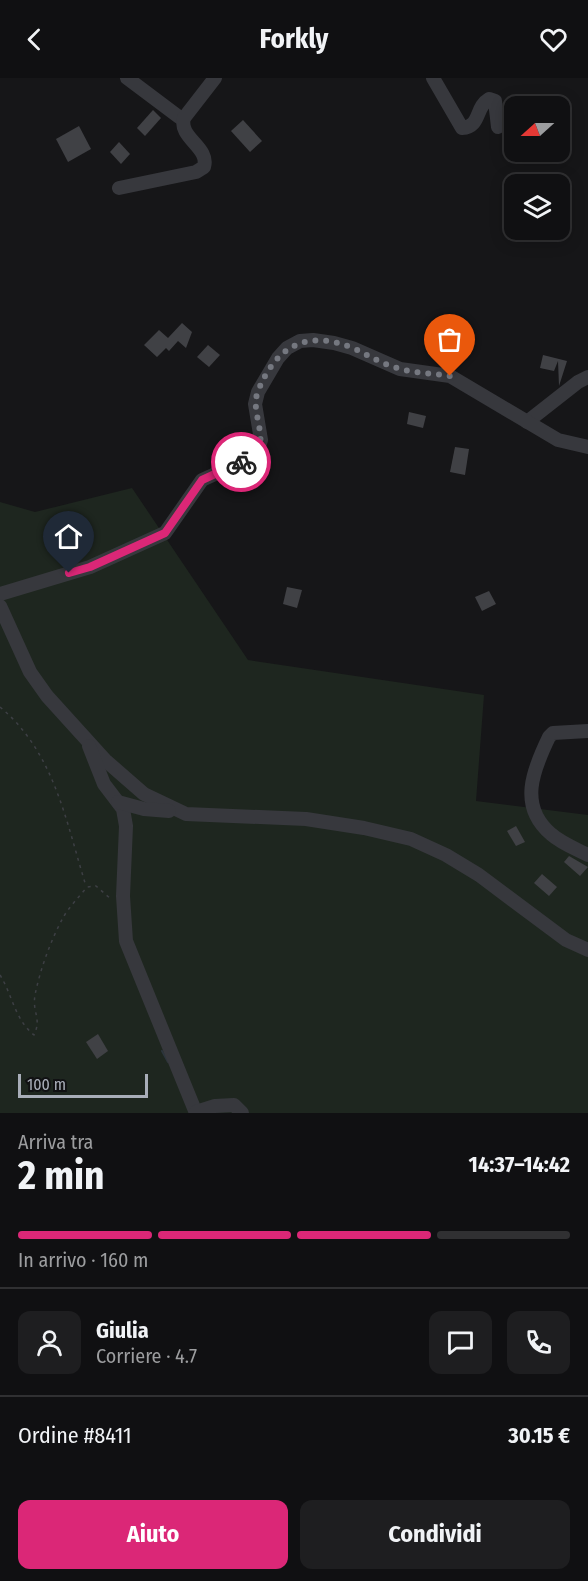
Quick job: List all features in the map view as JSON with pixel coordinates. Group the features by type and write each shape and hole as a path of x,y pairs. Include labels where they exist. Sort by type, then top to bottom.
{"street":[{"path":"127,78 179,117 184,118"},
{"path":"119,188 196,172 204,167 206,161 204,155 184,130 184,118 212,85 214,78"},
{"path":"434,78 462,128 470,128 475,123 483,102 489,99 495,101 498,127"},
{"path":"0,594 90,567 165,533 202,480 248,459 257,451 261,440 255,404 258,392 278,358 287,348 300,341 334,343 352,348 400,369 450,376 558,440 588,447"},
{"path":"528,422 578,382 588,377"},
{"path":"0,606 36,683 88,741 131,784 174,810"},
{"path":"588,731 553,733 549,737 534,767 531,802 534,813 552,835 588,855"},
{"path":"88,741 90,753 104,784 123,809 126,826 123,896 126,941 196,1113 215,1106 234,1105 242,1113"},
{"path":"118,802 157,811 174,810 202,816 306,819 364,828 411,839 465,866 503,891 566,940 588,950"}],"path":[{"path":"0,707 33,744 54,779 87,887"},
{"path":"0,975 7,985 16,1012 34,1035 39,1023 34,1003 36,990 50,947 64,917 87,887 96,886 107,894 114,904"}],"shaded area":[{"path":"132,488 248,660 484,695 476,801 588,815 588,1113 0,1113 0,502 35,512"}],"building":[{"path":"153,110 161,118 145,136 137,128"},
{"path":"243,120 262,141 250,152 231,131"},
{"path":"79,126 91,149 68,162 56,139"},
{"path":"119,142 130,154 121,164 110,152"},
{"path":"182,323 192,332 186,348 178,341 169,351 166,348 157,357 144,345 159,330 168,338"},
{"path":"208,345 220,355 209,367 197,357"},
{"path":"543,355 567,361 559,386 558,361 554,371 540,368"},
{"path":"409,412 426,416 423,428 407,424"},
{"path":"455,447 469,449 465,475 450,472"},
{"path":"259,461 266,472 250,483 242,472"},
{"path":"287,587 302,590 297,608 283,604"},
{"path":"489,591 496,604 482,611 475,597"},
{"path":"516,826 525,842 516,846 507,831"},
{"path":"569,856 588,867 580,876 564,862"},
{"path":"542,874 557,887 549,896 534,883"},
{"path":"98,1034 108,1051 97,1059 86,1042"}],"waterway":[{"path":"162,1051 168,1062"}],"way so far":[{"path":"241,462 253,455 260,446 255,404 258,392 278,358 294,344 306,340 334,343 407,371 423,371 450,376"}],"route":[{"path":"69,573 90,567 165,533 174,523 196,485 211,474 241,462"}]}
